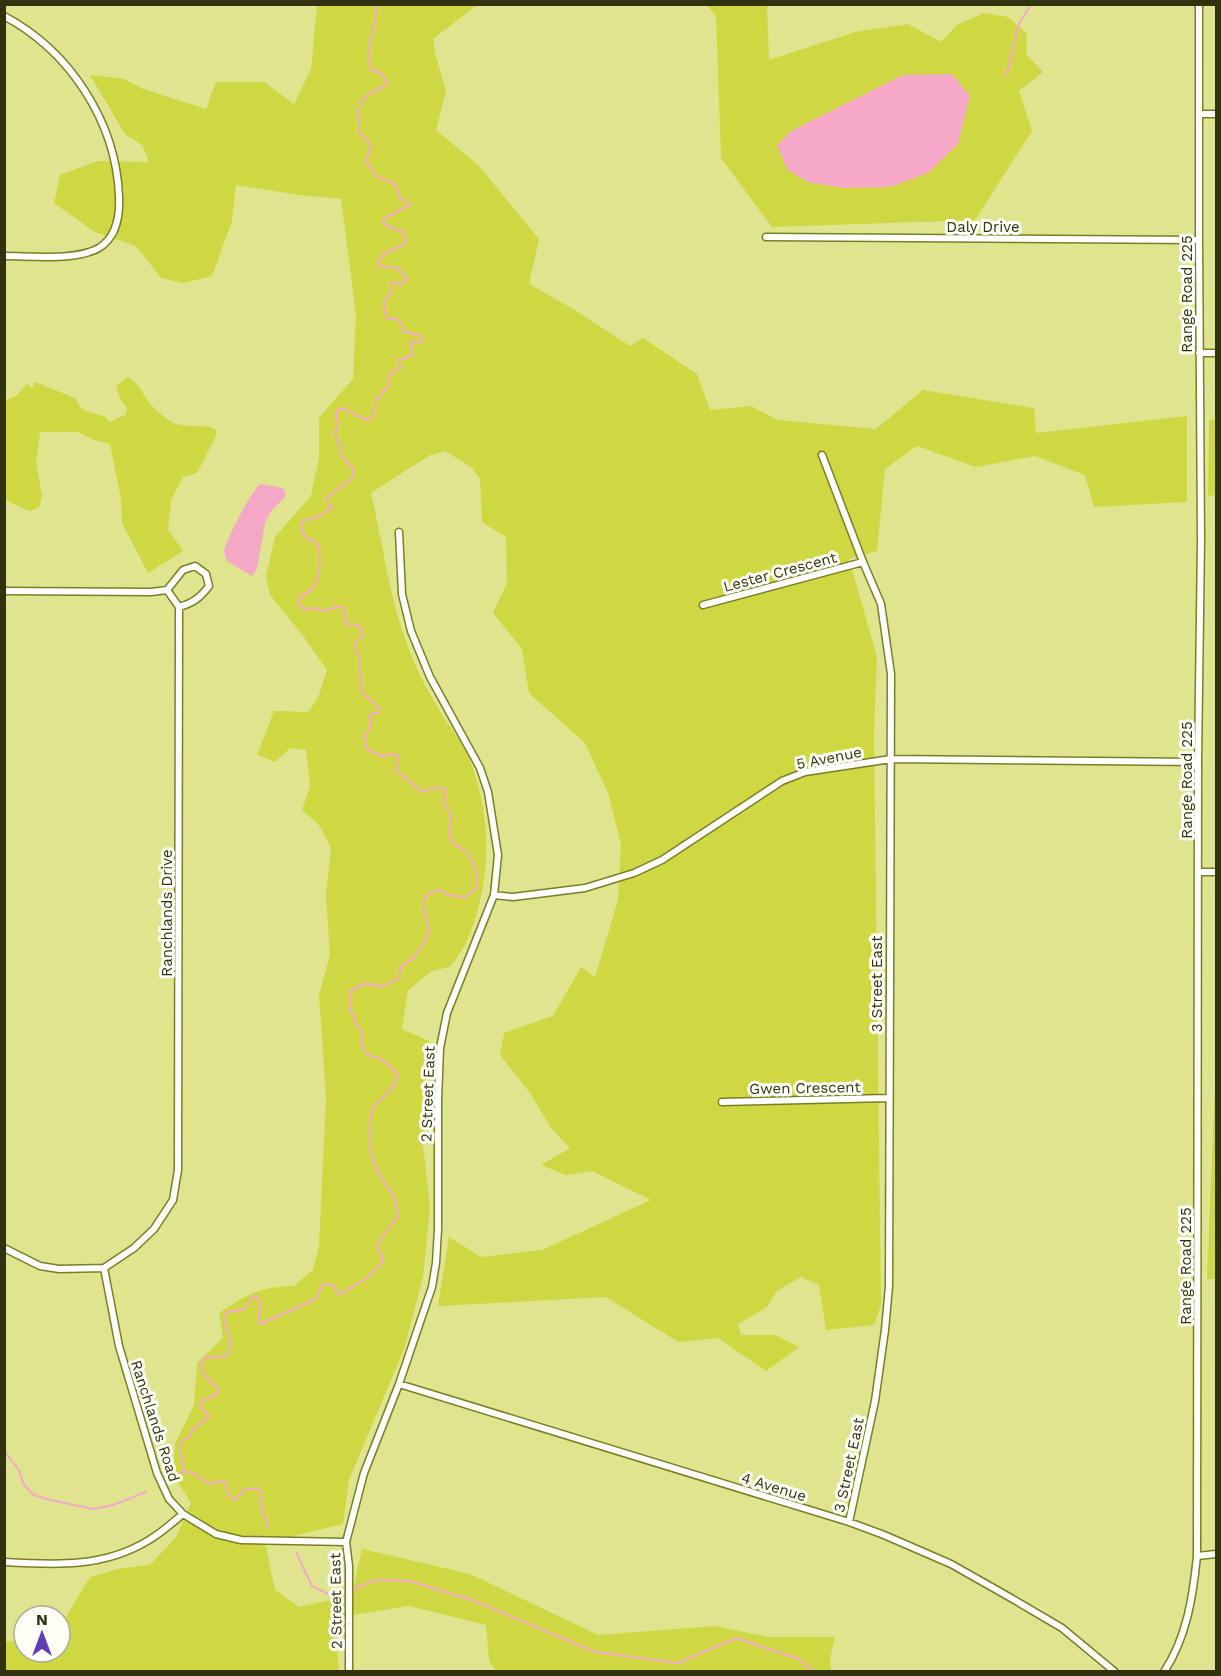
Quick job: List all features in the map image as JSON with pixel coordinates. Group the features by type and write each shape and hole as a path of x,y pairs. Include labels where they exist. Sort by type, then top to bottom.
{"street":[{"name":"Range Road 225","path":"1164,1671 1185,1627 1195,1586 1197,1556 1198,762 1202,540 1199,353 1199,4"},
{"path":"4,16 32,33 56,55 90,98 108,135 115,157 119,205 113,235 97,249 68,255 4,256"},
{"path":"1199,114 1216,114"},
{"name":"Daly Drive","path":"766,237 1199,240"},
{"path":"1199,353 1216,353"},
{"name":"3 Street East","path":"822,455 881,604 885,619 891,674 889,1286 875,1401 849,1522"},
{"name":"2 Street East","path":"349,1671 349,1566 346,1542 364,1473 429,1303 436,1263 438,1229 440,1048 447,1013 494,895 498,855 488,792 480,768 430,677 411,631 402,594 399,532"},
{"name":"Lester Crescent","path":"703,605 863,562"},
{"path":"4,591 151,592 167,590 183,570 195,566 206,574 209,586 200,597 179,607 167,590"},
{"name":"Ranchlands Drive","path":"104,1268 134,1248 154,1229 172,1200 178,1170 179,607"},
{"name":"5 Avenue","path":"494,895 513,897 585,888 634,873 671,854 782,781 804,772 891,759 1198,762"},
{"path":"1198,872 1216,872"},
{"name":"Gwen Crescent","path":"722,1102 888,1098"},
{"path":"4,1248 40,1266 59,1269 104,1268"},
{"name":"Ranchlands Road","path":"104,1268 119,1346 157,1473 169,1500 183,1514 216,1534 241,1540 346,1542"},
{"name":"4 Avenue","path":"399,1384 849,1522 884,1535 951,1564 1001,1592 1062,1628 1115,1671"},
{"path":"4,1562 60,1565 95,1562 122,1554 150,1540 183,1514"},
{"path":"1197,1556 1216,1554"}],"shaded area":[{"path":"317,5 477,5 433,39 446,91 436,130 479,166 539,239 529,284 630,346 643,338 697,374 710,410 751,406 778,420 876,429 923,390 1034,408 1036,433 1187,416 1187,502 1094,507 1085,475 1035,456 976,467 917,446 885,469 877,551 849,559 877,657 874,733 881,1305 874,1325 826,1330 819,1285 801,1277 777,1291 767,1307 738,1324 741,1335 775,1335 799,1347 766,1371 718,1338 678,1342 606,1297 438,1306 449,1237 481,1257 542,1250 651,1200 592,1171 566,1175 541,1165 570,1148 551,1128 530,1093 500,1055 504,1033 553,1016 581,967 595,977 618,900 621,844 608,793 585,743 529,693 522,649 493,613 507,583 506,537 482,522 480,479 471,467 445,451 430,455 371,493 391,590 408,647 428,691 469,758 477,780 485,824 485,870 477,914 461,952 450,967 432,971 408,990 402,1029 429,1041 423,1144 430,1208 423,1277 404,1349 349,1480 343,1524 265,1543 275,1590 299,1607 352,1595 362,1549 470,1574 598,1635 716,1626 768,1637 835,1637 830,1659 831,1671 495,1671 489,1660 486,1625 409,1606 335,1618 339,1671 5,1671 4,1642 12,1641 12,1664 72,1664 72,1607 90,1577 122,1568 150,1565 176,1537 191,1503 173,1474 175,1444 194,1405 197,1363 223,1338 219,1313 254,1293 272,1288 294,1286 313,1270 319,1245 326,1097 319,995 330,955 326,895 331,848 319,825 302,810 310,786 306,750 290,748 275,762 257,755 274,711 308,712 318,698 327,670 270,595 266,576 275,537 311,496 319,458 319,418 353,379 356,315 341,199 236,185 232,221 212,276 183,283 161,278 136,246 95,232 54,203 60,175 98,161 149,162 143,146 125,134 90,75 124,79 143,89 206,109 216,82 264,82 294,104 311,69"},
{"path":"707,5 767,5 769,60 855,32 908,24 941,42 957,25 984,13 1008,17 1027,34 1026,54 1043,72 1019,91 1032,131 975,220 772,227 721,158 716,16"},
{"path":"952,74 970,96 958,144 928,173 890,187 843,188 808,182 788,170 777,146 791,131 903,75"},
{"path":"127,377 170,421 182,425 206,426 216,430 216,436 197,473 183,477 171,500 168,530 183,551 148,573 122,523 121,499 110,444 94,440 78,432 40,432 36,463 42,496 39,508 29,511 5,500 5,400 15,397 27,384 32,388 35,382 75,398 81,408 104,416 110,422 126,414 127,408 116,386"},
{"path":"1209,419 1216,420 1216,495 1208,496"},
{"path":"260,484 283,488 286,496 271,511 265,523 257,569 252,576 227,561 224,552 239,516"},
{"path":"1216,1058 1216,1279 1207,1279"}],"waterway":[{"path":"183,1471 181,1442 209,1417 201,1406 202,1401 217,1394 218,1389 204,1375 201,1364 205,1358 227,1356 229,1351 230,1341 224,1315 227,1312 244,1309 253,1296 256,1296 261,1306 258,1318 260,1324 314,1300 324,1284 333,1285 338,1294 342,1294 370,1276 382,1262 382,1255 377,1248 378,1243 398,1216 395,1200 373,1161 370,1120 374,1107 393,1087 397,1074 381,1059 368,1055 363,1048 361,1044 363,1034 354,1021 354,1014 350,1011 350,991 366,983 383,986 399,977 401,966 416,955 426,938 428,927 424,902 427,894 441,890 447,895 465,897 476,889 473,862 467,853 454,844 450,838 451,814 444,804 446,790 433,788 422,792 395,770 399,756 394,754 381,756 367,749 364,737 371,726 370,714 379,713 379,708 362,692 359,659 355,646 356,641 363,636 359,625 345,624 344,608 341,606 323,611 314,608 305,609 298,604 301,596 311,590 315,584 320,562 318,546 302,531 302,521 318,517 333,507 328,504 326,498 351,480 354,473 353,468 342,457 335,434 338,423 336,413 339,408 343,408 364,419 372,418 376,400 388,386 389,375 401,367 398,360 412,356 411,341 419,343 423,340 420,335 404,332 401,322 388,319 385,311 384,304 392,292 391,283 401,285 407,278 397,268 379,266 378,261 383,255 404,244 406,240 403,232 383,223 385,218 410,205 401,200 394,183 376,176 366,161 371,146 360,134 358,109 362,100 387,83 382,74 371,70 369,60 377,4"},
{"path":"1006,77 1019,24 1031,4"},
{"path":"4,1451 19,1470 23,1483 32,1494 46,1499 93,1509 113,1505 146,1492"},
{"path":"183,1471 193,1473 209,1484 226,1482 229,1496 235,1500 244,1490 257,1488 261,1491 262,1510 268,1527"},
{"path":"175,1481 183,1471"},
{"path":"296,1552 312,1586 335,1597 347,1592"},
{"path":"352,1590 375,1580 409,1581 475,1601 595,1652 678,1663 736,1638 799,1659 815,1672"}]}
